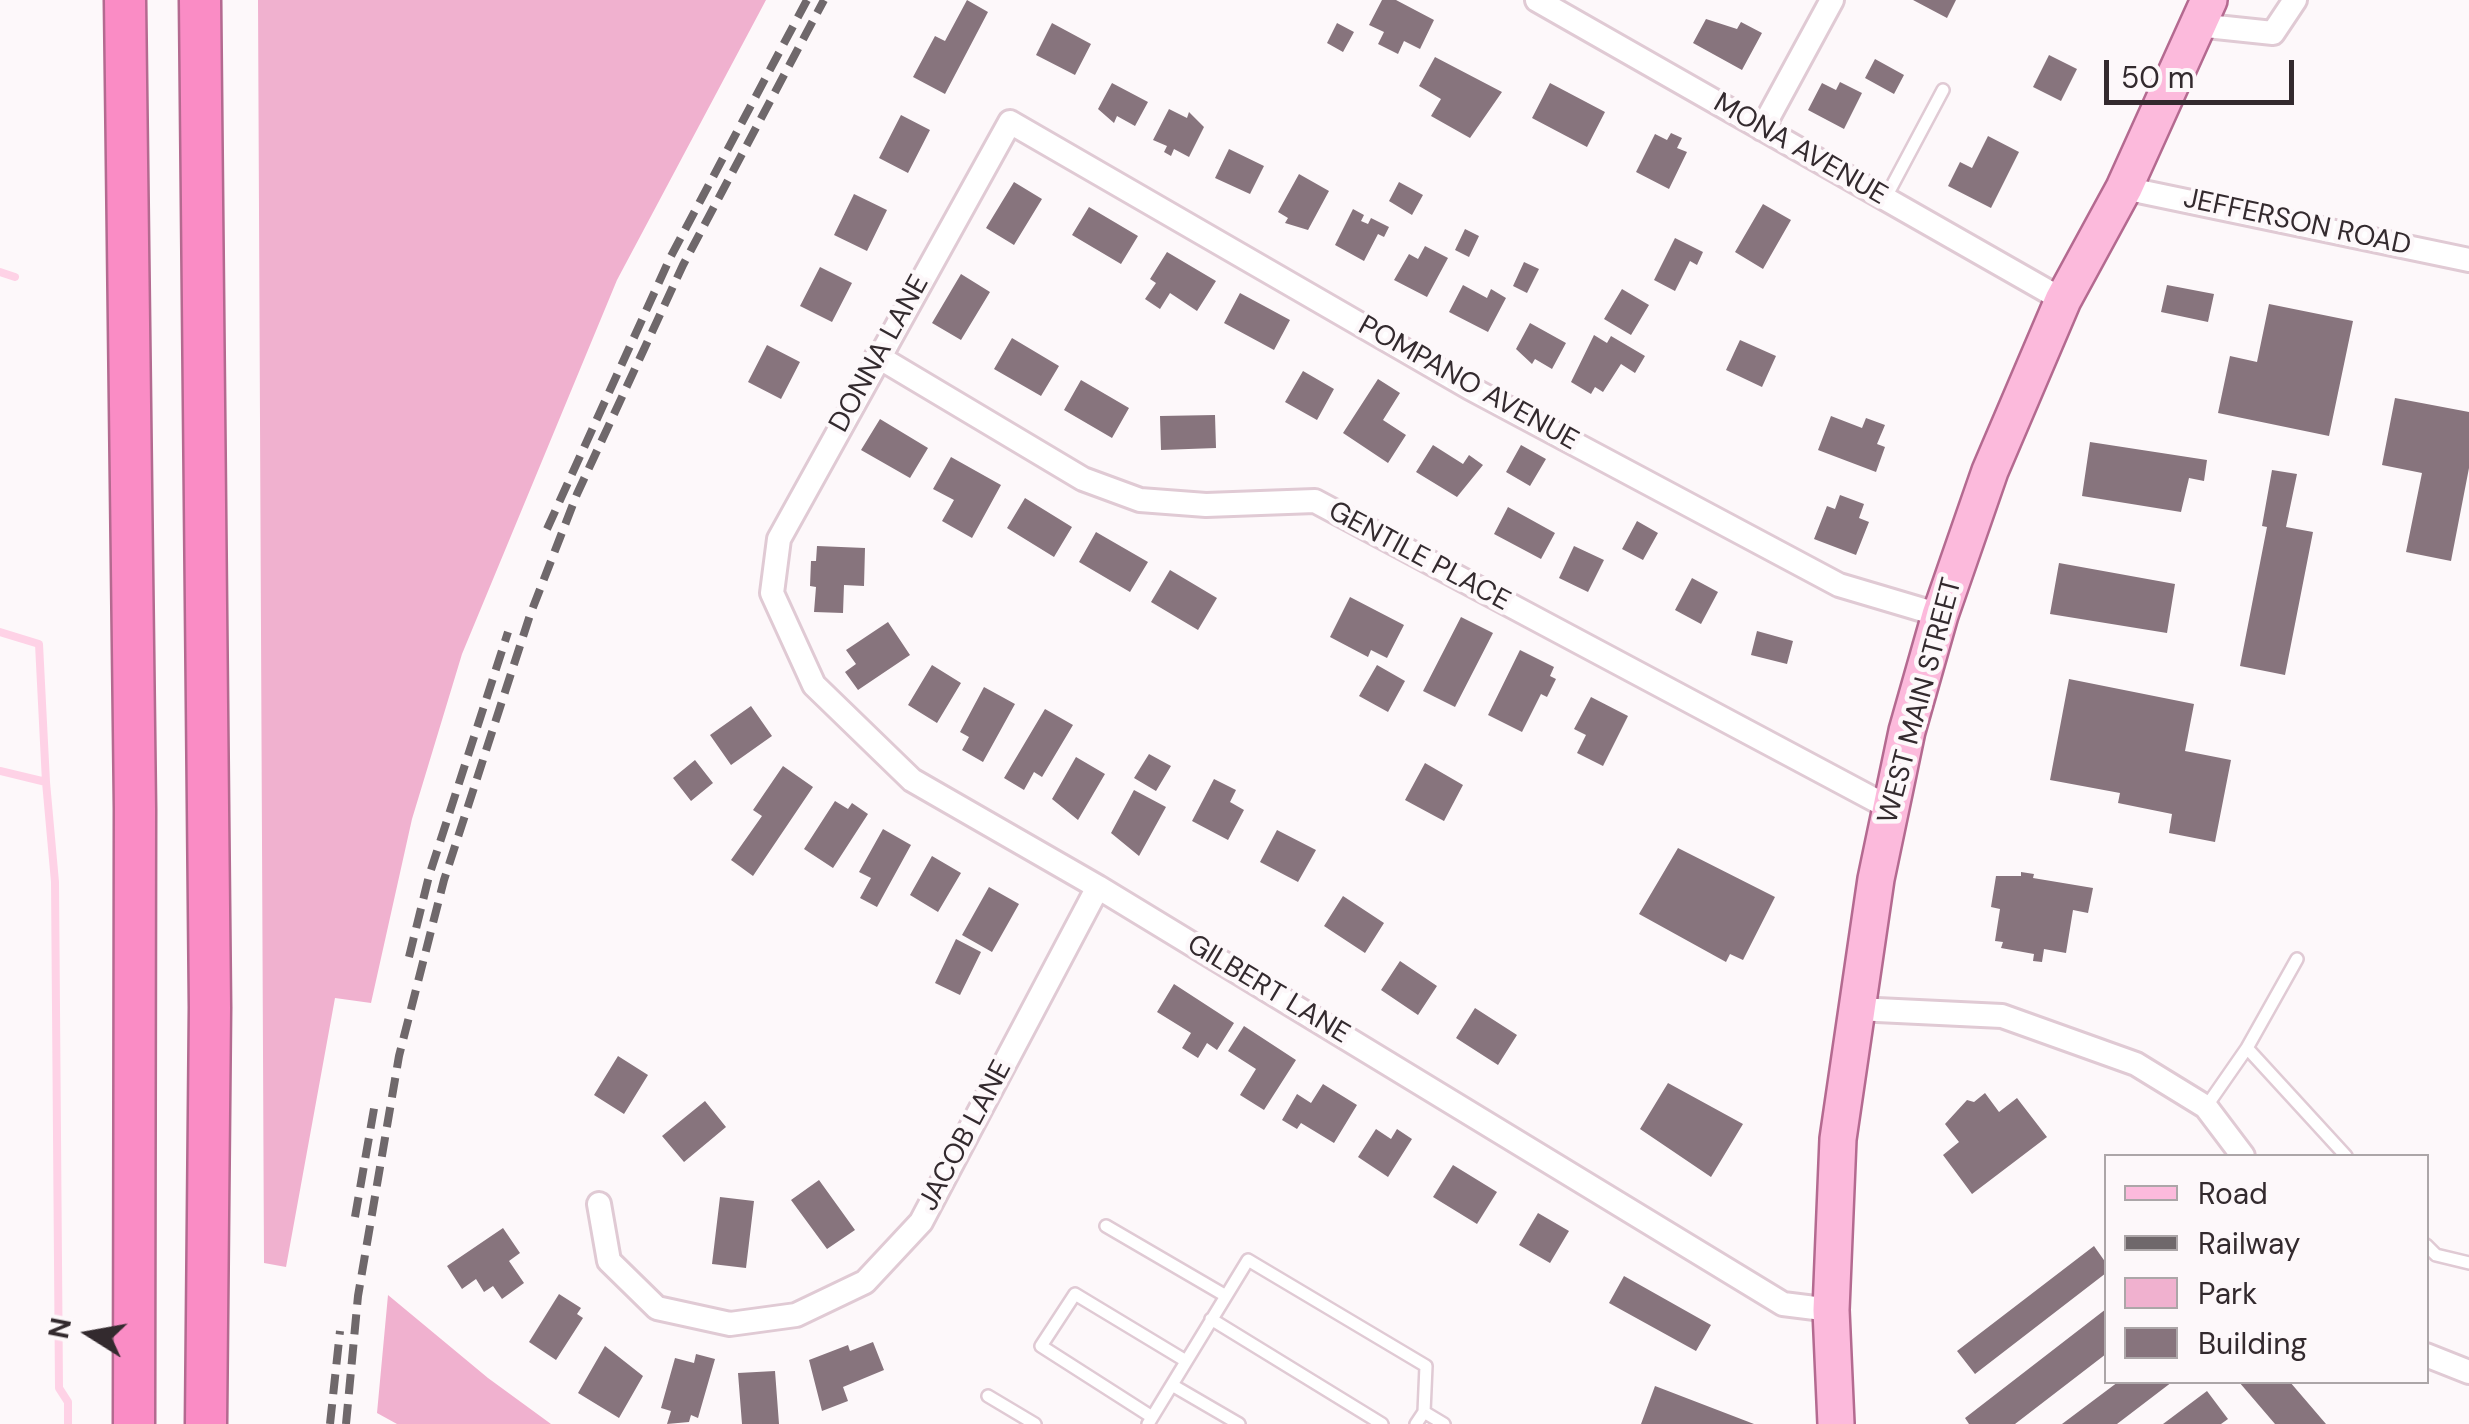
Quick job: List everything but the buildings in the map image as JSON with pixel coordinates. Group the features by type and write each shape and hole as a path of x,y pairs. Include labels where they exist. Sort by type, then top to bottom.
{"highway":[{"path":"125,0 135,809 134,1424"},
{"path":"200,0 210,1006 206,1424"}],"main road":[{"name":"WEST MAIN STREET","path":"1836,1424 1831,1310 1838,1139 1890,808 1940,615 1990,471 2063,300 2124,188 2203,12"}],"street":[{"name":"MONA AVENUE","path":"1537,0 2063,300"},
{"path":"1762,129 1832,0"},
{"name":"WEST MAIN STREET","path":"2203,12 2272,33 2296,0"},
{"name":"DONNA LANE","path":"772,593 779,538 1010,122"},
{"name":"POMPANO AVENUE","path":"1010,122 1470,388 1839,585 1940,615"},
{"name":"JEFFERSON ROAD","path":"2124,188 2469,260"},
{"name":"GENTILE PLACE","path":"877,356 1083,479 1140,500 1206,506 1315,501 1890,808"},
{"name":"GILBERT LANE","path":"772,593 814,685 912,780 1098,886 1783,1304 1831,1310"},
{"name":"JACOB LANE","path":"598,1204 609,1261 656,1308 730,1324 796,1315 865,1282 921,1222 1098,886"},
{"path":"1856,1009 2002,1016 2136,1064 2206,1108 2241,1154"},
{"path":"2429,1356 2469,1372"}],"lane":[{"path":"1885,199 1943,90"},
{"path":"2206,1108 2247,1048 2297,959"},
{"path":"2247,1048 2344,1154"},
{"path":"1106,1226 1226,1296"},
{"path":"2429,1247 2436,1255 2469,1263"},
{"path":"1186,1361 1076,1294 1042,1346 1150,1420 1248,1260 1426,1366 1424,1412 1416,1424"},
{"path":"1211,1319 1382,1424"},
{"path":"1172,1385 1239,1424"},
{"path":"988,1396 1035,1424"},
{"path":"1424,1412 1444,1424"}],"green space":[{"path":"258,0 766,0 617,280 462,654 412,819 371,1003 335,998 286,1267 264,1263"},
{"path":"388,1295 488,1378 551,1424 397,1424 377,1413"}],"waterway":[{"path":"0,272 15,277"},
{"path":"0,632 39,644 46,782"},
{"path":"0,771 46,782 55,882 59,1388 68,1402 68,1424"}],"railway":[{"path":"547,529 670,258 807,0"},
{"path":"346,1424 358,1296 399,1056 444,880 530,615 577,494 683,265 824,0"},
{"path":"409,957 429,876 508,632"},
{"path":"355,1217 375,1103"},
{"path":"330,1424 340,1331"}]}
